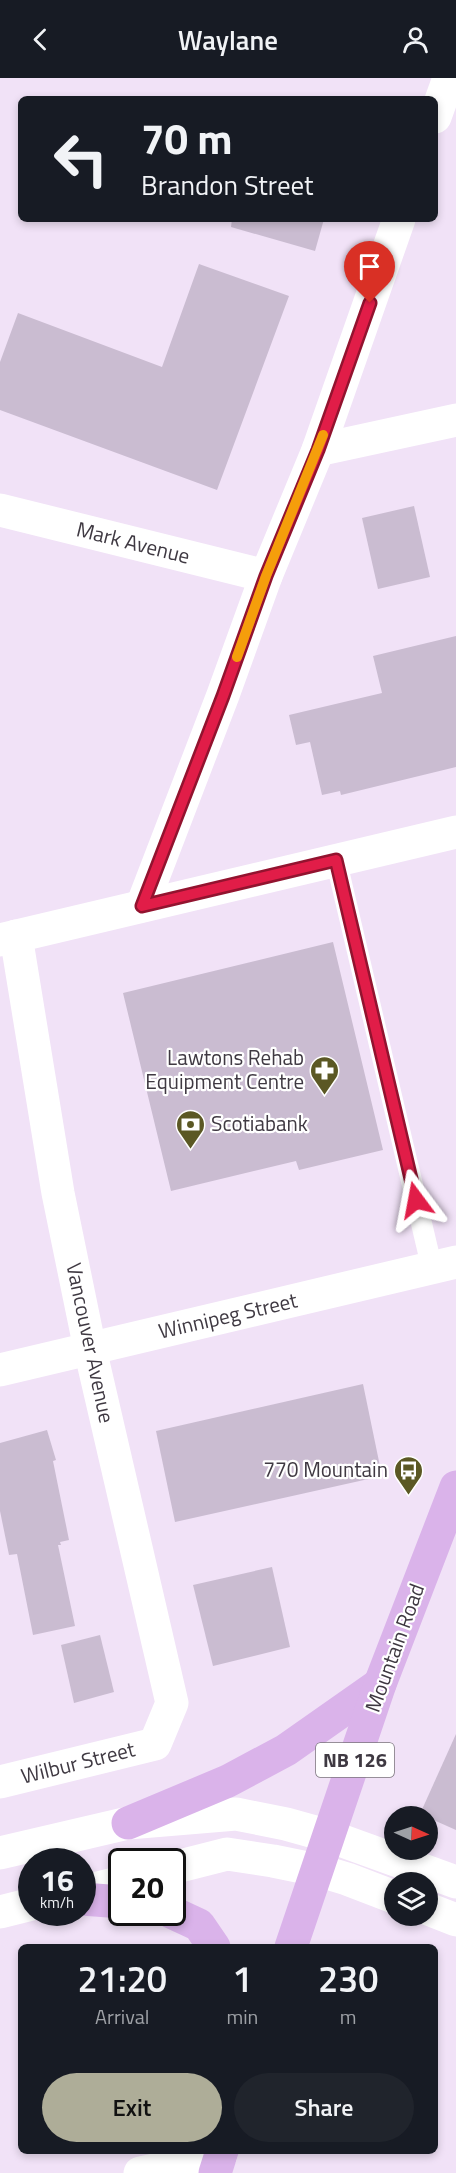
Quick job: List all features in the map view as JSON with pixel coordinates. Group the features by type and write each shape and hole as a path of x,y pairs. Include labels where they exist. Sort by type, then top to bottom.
{"main road":[{"name":"Mountain Road","path":"292,1944 380,1684 456,1487"},
{"path":"128,1824 228,1782 286,1750 380,1684"},
{"path":"186,1919 199,1925 212,1944"}],"street":[{"path":"438,109 449,78"},
{"path":"142,906 223,696 266,576 318,450 398,222"},
{"path":"318,450 456,420"},
{"name":"Mark Avenue","path":"0,510 266,576"},
{"path":"8,938 456,832"},
{"name":"Vancouver Avenue","path":"8,938 90,1349 172,1703 155,1744"},
{"name":"Winnipeg Street","path":"0,1370 444,1265"},
{"name":"Wilbur Street","path":"0,1782 155,1744"},
{"path":"0,1853 128,1824 236,1814 329,1836 456,1882"},
{"path":"186,1864 226,1854 317,1870 384,1893"},
{"path":"0,1912 18,1908"},
{"path":"438,1913 456,1920"},
{"path":"140,2173 219,2160"}],"lane":[{"path":"336,860 444,1265"}],"building":[{"path":"232,222 323,222 315,251 231,227"},
{"path":"199,264 289,296 217,490 0,410 0,362 18,313 162,367"},
{"path":"414,506 430,577 378,589 362,518"},
{"path":"456,636 456,767 341,795 340,791 322,795 310,742 296,745 289,715 382,693 373,656"},
{"path":"333,942 383,1150 299,1170 296,1161 171,1191 123,993"},
{"path":"363,1384 382,1476 175,1522 156,1431"},
{"path":"47,1430 56,1460 53,1461 69,1540 60,1542 61,1545 58,1545 75,1626 33,1635 17,1554 9,1555 0,1511 0,1443"},
{"path":"272,1567 290,1647 213,1666 193,1585"},
{"path":"100,1635 114,1692 74,1703 61,1645"},
{"path":"456,1734 456,1830 438,1822 438,1806 424,1806"}],"slow traffic":[{"path":"237,657 266,576 323,435"}],"place":[{"name":"Lawtons Rehab Equipment Centre","path":"325,1096"},
{"name":"Scotiabank","path":"190,1150"},
{"name":"770 Mountain","path":"409,1496"}],"route":[{"path":"370,303 318,450 266,576 223,696 142,906 336,860 416,1200"}]}
